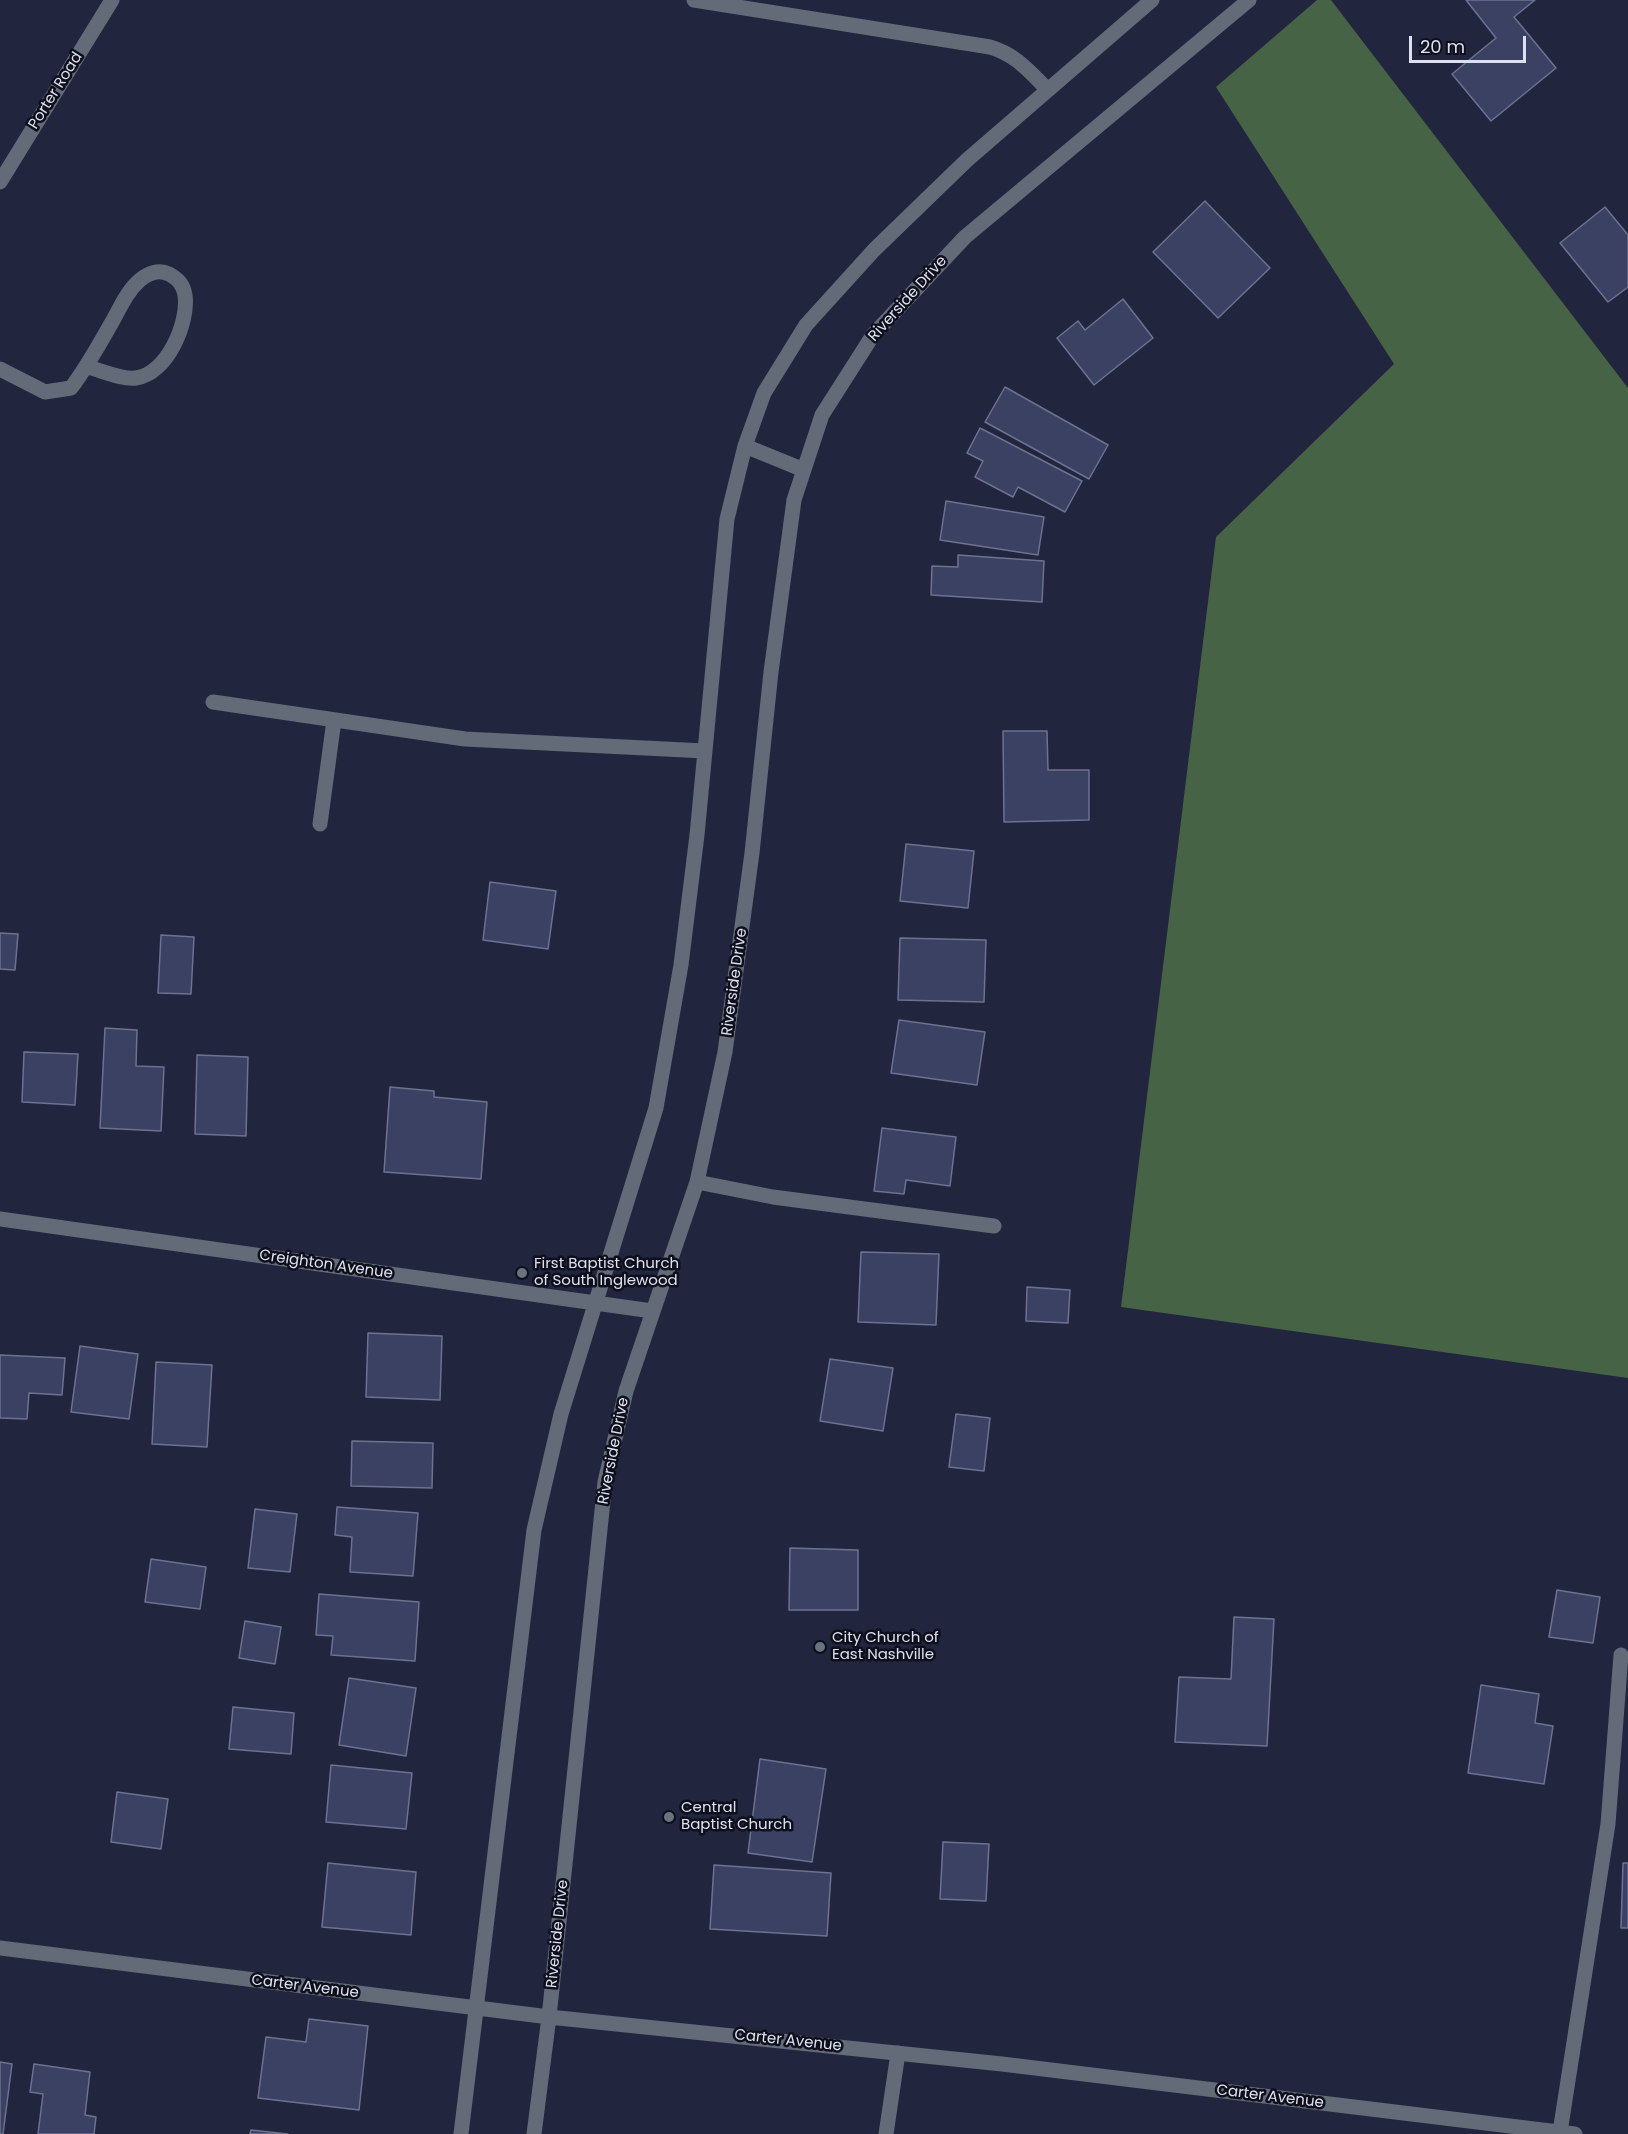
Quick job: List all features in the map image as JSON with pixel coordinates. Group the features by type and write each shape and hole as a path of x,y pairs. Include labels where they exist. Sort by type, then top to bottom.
{"street":[{"name":"Porter Road","path":"0,182 111,0"},
{"path":"694,0 990,47 1006,52 1020,61 1047,89"},
{"path":"461,2134 534,1530 561,1414 656,1108 681,964 728,519 745,446 764,393 806,325 882,242 967,160 1152,0"},
{"name":"Riverside Drive","path":"534,2134 549,2018 605,1482 626,1391 697,1182 725,1052 752,853 771,672 794,500 822,415 873,335 965,237 1249,0"},
{"path":"0,369 45,392 71,388 87,367 129,292 140,280 153,272 166,273 180,280 186,310 169,357 151,374 134,379 87,367"},
{"path":"745,446 804,470"},
{"path":"213,702 465,739 705,752"},
{"path":"320,824 334,720"},
{"path":"697,1182 773,1197 994,1226"},
{"name":"Creighton Avenue","path":"0,1219 652,1311"},
{"path":"1568,2133 1608,1824 1621,1655"},
{"name":"Carter Avenue","path":"0,1948 549,2018 898,2053 1568,2133"},
{"path":"886,2134 898,2053"}],"green space":[{"path":"1317,0 1331,0 1628,388 1628,1378 1121,1307 1216,537 1394,364 1216,87"}],"building":[{"path":"1466,0 1535,0 1514,17 1556,68 1491,121 1452,74 1496,38"},
{"path":"1205,201 1270,268 1218,318 1153,252"},
{"path":"1605,207 1628,235 1628,287 1608,302 1560,243"},
{"path":"1123,299 1153,338 1094,385 1057,338 1078,321 1085,330"},
{"path":"1005,387 1108,445 1089,479 985,422"},
{"path":"980,428 1082,481 1065,512 1018,487 1013,497 975,477 983,461 967,453"},
{"path":"946,501 1044,517 1038,555 940,540"},
{"path":"958,555 1044,561 1042,602 931,595 932,566 958,567"},
{"path":"1003,731 1047,731 1048,770 1089,770 1089,820 1004,822"},
{"path":"906,844 974,851 968,908 900,901"},
{"path":"490,882 556,891 548,949 483,940"},
{"path":"0,933 18,934 15,970 0,969"},
{"path":"161,935 194,937 191,994 158,993"},
{"path":"900,938 986,940 984,1002 898,1000"},
{"path":"899,1020 985,1032 977,1085 891,1073"},
{"path":"105,1028 137,1030 136,1066 164,1067 161,1131 100,1128"},
{"path":"24,1052 78,1054 75,1105 22,1102"},
{"path":"197,1055 248,1057 246,1136 195,1134"},
{"path":"390,1087 434,1091 434,1097 487,1102 481,1179 384,1172"},
{"path":"882,1128 956,1137 950,1186 906,1180 904,1194 874,1191"},
{"path":"861,1252 939,1254 936,1325 858,1322"},
{"path":"1027,1287 1070,1290 1068,1323 1026,1321"},
{"path":"368,1333 442,1336 440,1400 366,1397"},
{"path":"80,1346 138,1354 129,1419 71,1412"},
{"path":"0,1355 65,1358 62,1395 29,1393 27,1419 0,1418"},
{"path":"830,1359 893,1368 883,1431 820,1421"},
{"path":"156,1362 212,1365 207,1447 152,1444"},
{"path":"956,1414 990,1418 984,1471 949,1467"},
{"path":"352,1441 433,1443 432,1488 351,1486"},
{"path":"337,1507 418,1513 413,1576 350,1572 352,1537 335,1535"},
{"path":"255,1509 297,1514 290,1572 248,1568"},
{"path":"790,1548 858,1550 858,1610 789,1610"},
{"path":"151,1559 206,1567 200,1609 145,1602"},
{"path":"1557,1590 1600,1597 1593,1643 1549,1637"},
{"path":"319,1594 419,1602 415,1661 331,1655 333,1636 316,1635"},
{"path":"1234,1617 1274,1619 1267,1746 1175,1742 1179,1677 1231,1679"},
{"path":"245,1621 281,1627 275,1664 239,1658"},
{"path":"349,1678 416,1688 406,1756 339,1745"},
{"path":"1481,1685 1539,1694 1535,1723 1553,1726 1544,1784 1468,1773"},
{"path":"233,1707 294,1713 291,1754 229,1749"},
{"path":"760,1759 826,1769 812,1862 748,1853"},
{"path":"331,1765 412,1773 406,1829 326,1822"},
{"path":"117,1792 168,1799 161,1849 111,1842"},
{"path":"943,1842 989,1844 986,1901 940,1899"},
{"path":"328,1863 416,1872 411,1935 322,1927"},
{"path":"1623,1863 1628,1863 1628,1928 1621,1928"},
{"path":"714,1865 831,1873 827,1936 710,1929"},
{"path":"309,2019 368,2026 359,2110 258,2098 266,2037 306,2042"},
{"path":"0,2062 12,2064 3,2134 0,2134"},
{"path":"34,2064 90,2072 85,2115 96,2117 94,2134 38,2134 43,2094 30,2092"},
{"path":"251,2130 288,2134 250,2134"}],"place":[{"name":"First Baptist Church of South Inglewood","path":"522,1273"},
{"name":"City Church of East Nashville","path":"820,1647"},
{"name":"Central Baptist Church","path":"669,1817"}]}
